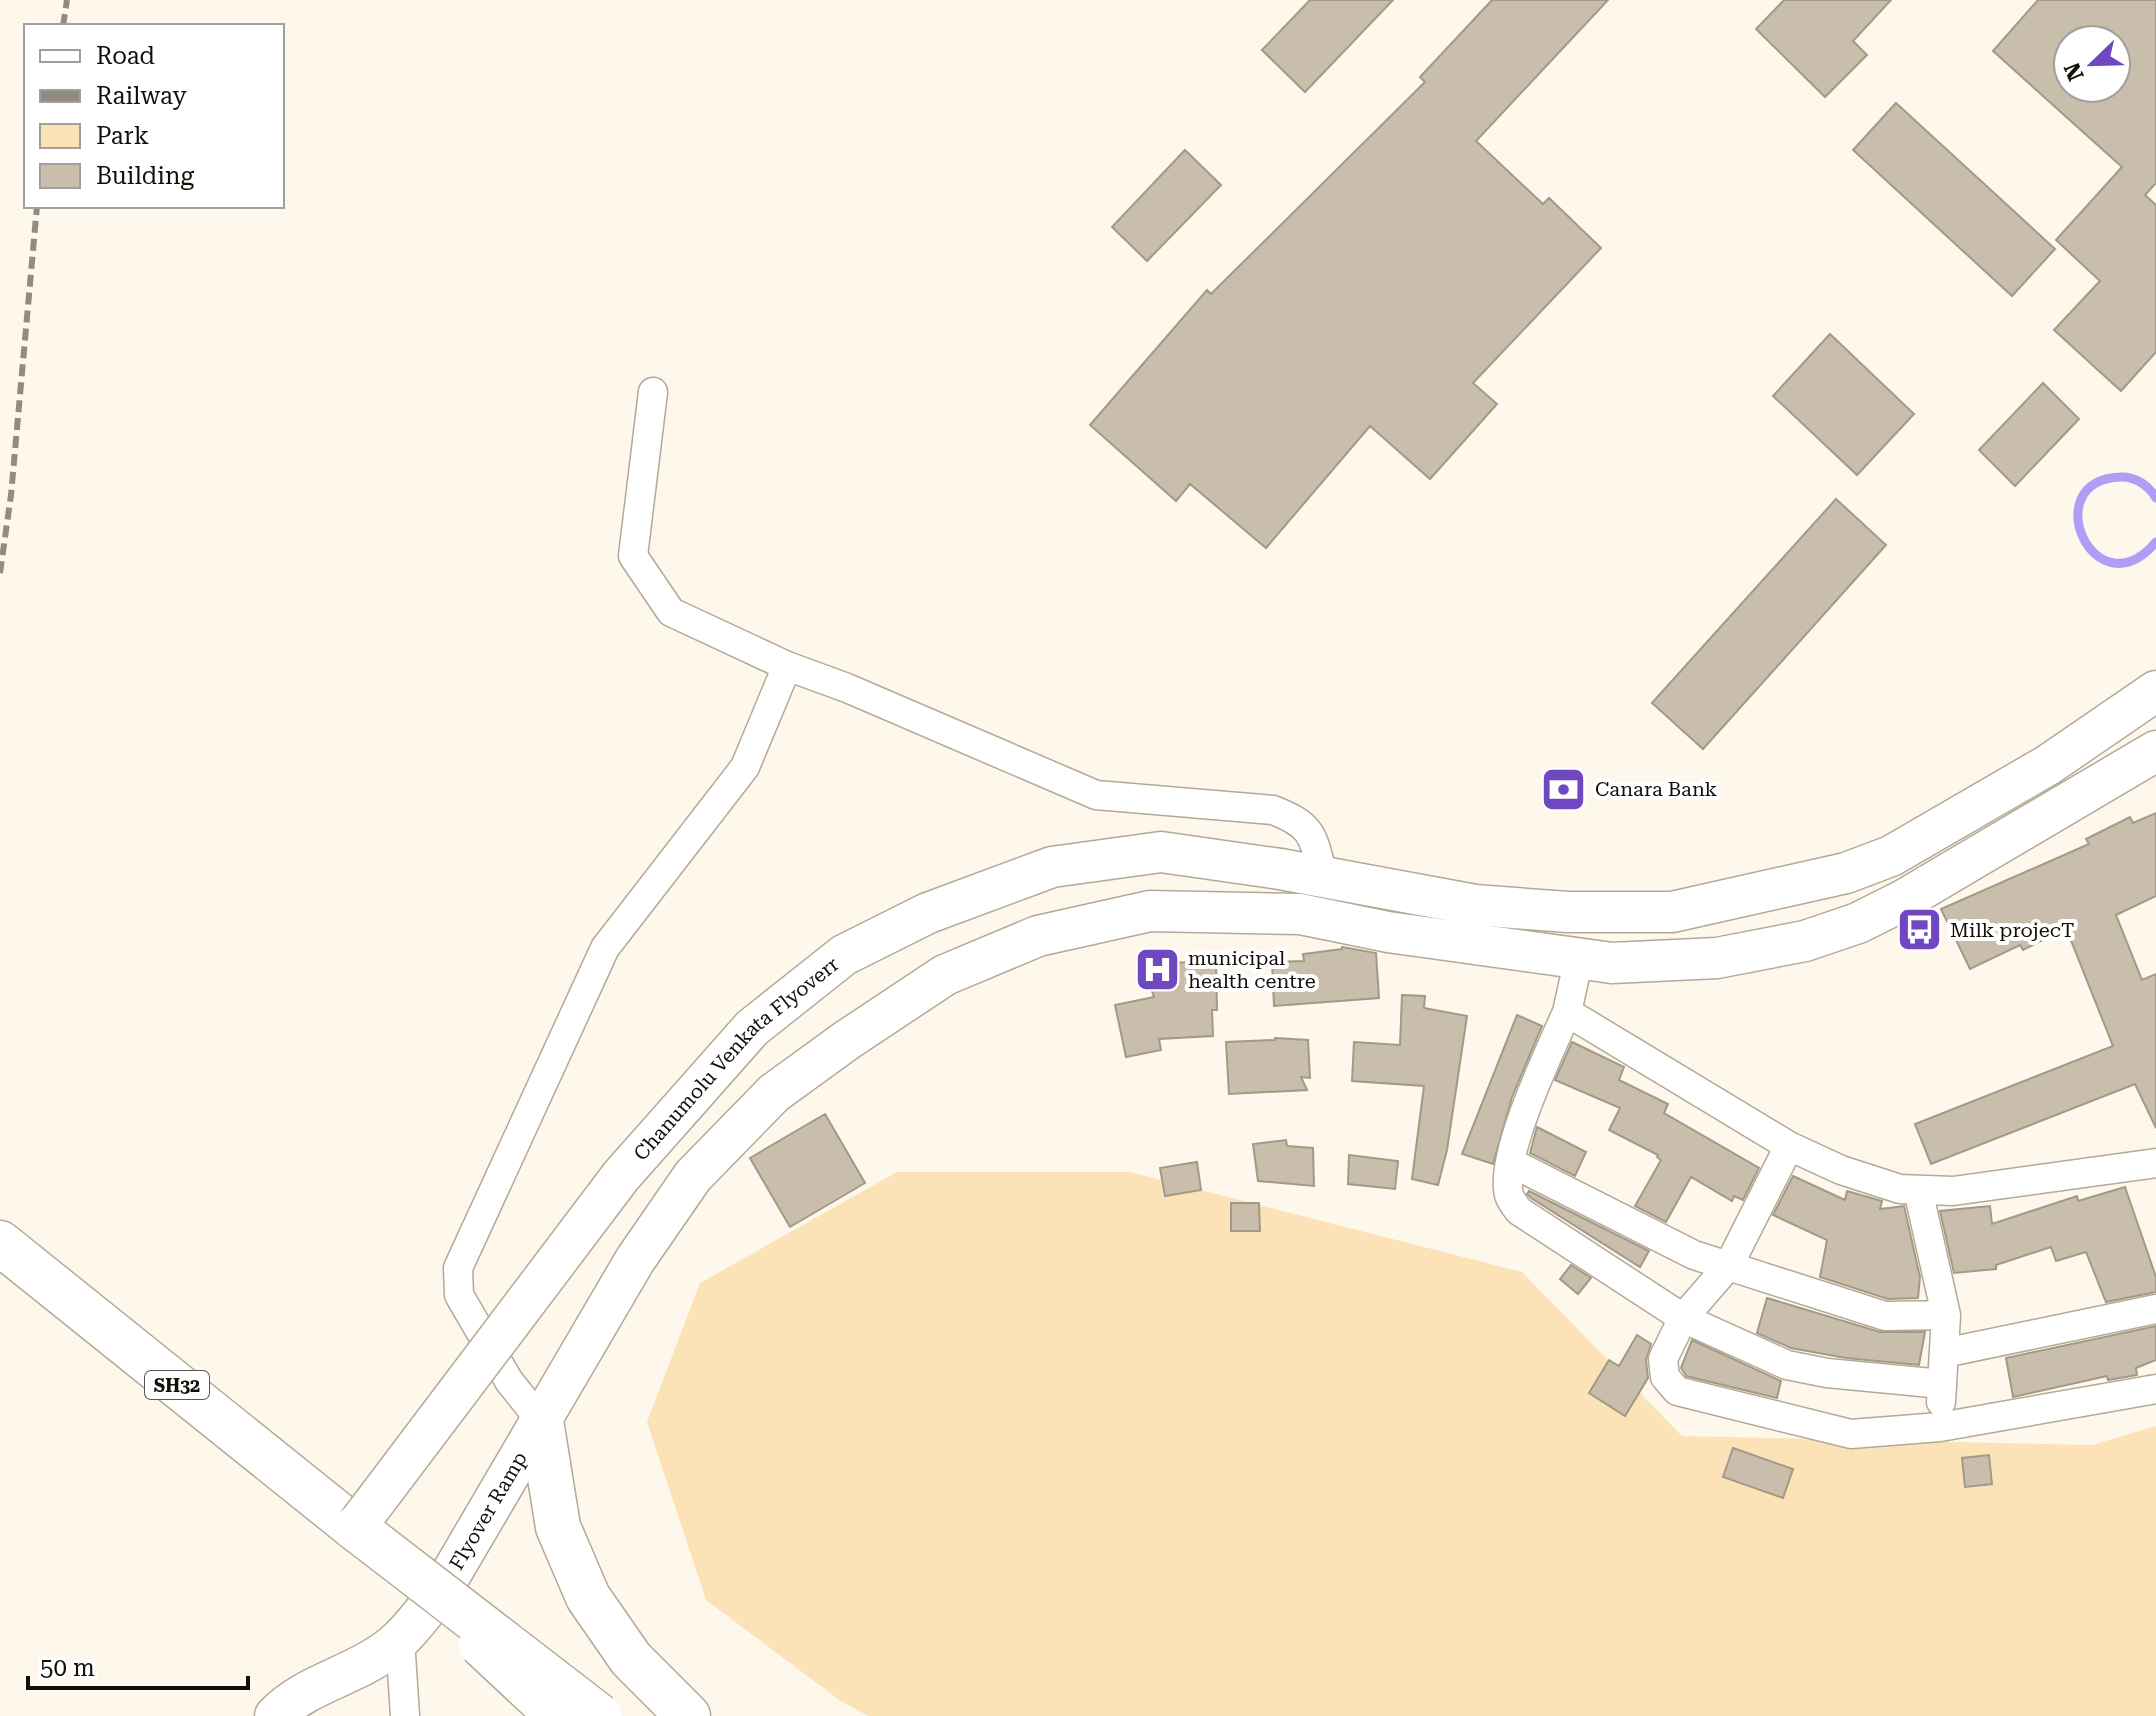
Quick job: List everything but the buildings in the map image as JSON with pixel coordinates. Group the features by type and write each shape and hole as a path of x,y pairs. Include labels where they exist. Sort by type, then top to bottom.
{"main road":[{"name":"SH32","path":"0,1243 361,1534"},
{"path":"541,1421 558,1527 588,1597 631,1659 688,1716"},
{"path":"361,1534 599,1716"}],"street":[{"path":"653,392 633,556 671,612 787,666 847,688 1096,795 1273,810 1299,820 1314,841 1323,877"},
{"path":"541,1421 509,1381 459,1295 458,1268 605,948 745,767 787,666"},
{"name":"Chanumolu Venkata Flyoverr","path":"361,1534 621,1176 752,1028 844,955 928,913 1052,867 1161,852 1280,869 1475,905 1620,914 1672,912 1846,873 1891,856 2048,765 2156,691"},
{"name":"Flyover Ramp","path":"275,1716 319,1686 385,1652 441,1591 635,1260 693,1176 774,1093 945,975 1038,936 1150,911 1300,914 1388,932 1612,963 1717,958 1805,941 1858,923 1902,901 2156,751"},
{"path":"1579,958 1567,1012 1531,1093 1510,1162 1510,1198 1519,1211 1683,1318 1787,1365 1827,1373 1942,1384"},
{"path":"1567,1012 1789,1146 1841,1170 1900,1189 1953,1191 2156,1163"},
{"path":"1789,1146 1729,1265 1683,1318 1663,1359 1665,1377 1677,1391 1851,1434 1940,1427 2156,1389"},
{"path":"1510,1162 1694,1255 1885,1316 1946,1315"},
{"path":"1918,1190 1946,1315 1940,1427"},
{"path":"1944,1353 2156,1309"},
{"path":"361,1534 555,1716"},
{"path":"400,1639 405,1716"}],"green space":[{"path":"897,1172 1130,1172 1522,1272 1682,1436 2092,1445 2156,1426 2156,1716 868,1716 842,1702 706,1600 647,1422 700,1283"}],"waterway":[{"path":"2156,498 2141,482 2120,477 2095,484 2081,499 2078,518 2083,538 2095,554 2113,563 2133,560 2156,542"}],"railway":[{"path":"63,24 67,0"},
{"path":"0,573 11,495 37,208"}],"place":[{"name":"Canara Bank","path":"1564,789"},
{"name":"Milk projecT","path":"1919,930"},
{"name":"municipal health centre","path":"1157,969"}]}
